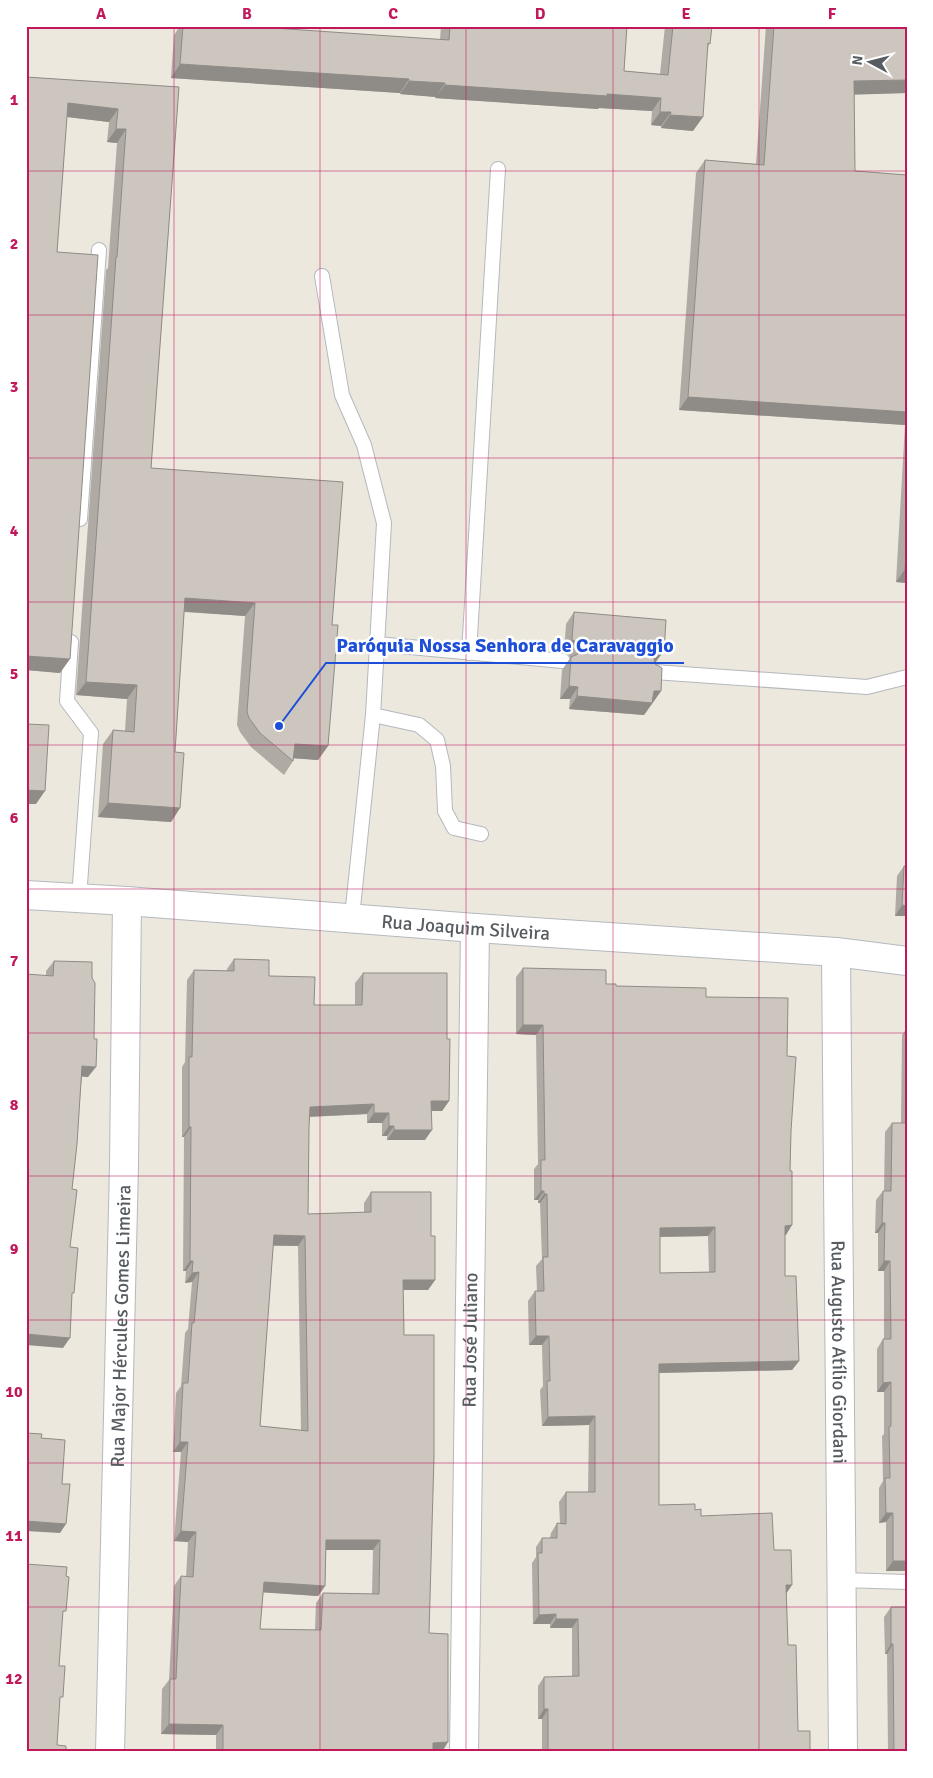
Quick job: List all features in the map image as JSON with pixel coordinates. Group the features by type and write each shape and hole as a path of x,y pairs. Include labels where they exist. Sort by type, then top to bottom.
{"street":[{"name":"Rua Joaquim Silveira","path":"26,895 836,952 907,961"},
{"name":"Rua Major Hércules Gomes Limeira","path":"110,1752 124,1165 127,901"},
{"name":"Rua José Juliano","path":"464,1752 475,928"},
{"name":"Rua Augusto Atílio Giordani","path":"836,952 843,1752"}],"lane":[{"path":"469,653 498,169"},
{"path":"78,534 99,250"},
{"path":"322,276 342,395 364,445 384,523 373,715 352,917"},
{"path":"72,632 66,701 91,733 79,898"},
{"path":"377,644 563,661"},
{"path":"654,672 867,687 907,677"},
{"path":"373,715 418,725 437,740 443,766 444,811 454,828 481,834"},
{"path":"841,1580 907,1582"}],"building":[{"path":"183,26 244,26 449,40 450,26 627,26 624,71 668,75 673,26 712,26 710,44 708,43 703,117 670,115 671,112 660,112 661,98 445,85 445,83 409,81 409,79 180,64"},
{"path":"774,26 907,26 907,80 854,81 855,171 907,175 907,412 688,397 705,160 764,165"},
{"path":"26,77 179,87 151,468 343,482 332,625 338,625 328,746 295,744 293,761 260,733 249,718 247,712 255,603 185,598 175,752 184,753 180,808 108,803 113,730 134,732 137,685 86,682 126,129 116,129 118,109 68,103 57,252 98,255 70,659 26,656"},
{"path":"907,546 907,569 905,569"},
{"path":"574,612 666,620 664,651 658,652 654,659 655,664 662,668 661,691 654,691 652,703 577,696 578,687 569,686 571,657 578,654 580,649 577,642 572,640"},
{"path":"26,724 49,725 45,791 26,790"},
{"path":"904,866 907,866 907,906 902,905"},
{"path":"234,959 269,960 269,976 315,977 314,1005 362,1005 363,973 447,973 447,1039 450,1039 449,1101 431,1101 432,1130 394,1130 394,1126 389,1126 389,1113 374,1113 374,1104 310,1107 309,1128 308,1214 371,1212 371,1192 431,1192 431,1236 435,1236 435,1280 403,1280 404,1335 434,1335 434,1456 429,1633 448,1634 448,1742 433,1743 433,1752 223,1752 223,1725 169,1724 170,1679 176,1679 181,1576 193,1577 196,1532 181,1531 188,1442 180,1442 183,1383 188,1383 192,1323 194,1323 199,1272 192,1273 193,1261 190,1261 191,1127 189,1127 189,1057 192,1057 194,970 234,971","holes":["274,1235 305,1236 308,1431 260,1426","326,1540 380,1540 379,1594 323,1593 321,1630 260,1629 264,1582 325,1586"]},
{"path":"54,961 92,962 92,978 95,983 94,1039 97,1039 96,1067 82,1066 72,1189 77,1190 70,1247 78,1248 74,1293 72,1293 70,1338 26,1334 26,974 53,976"},
{"path":"523,968 606,970 606,984 616,984 616,986 706,988 706,997 788,998 787,1056 796,1057 790,1171 792,1171 792,1225 785,1226 785,1276 796,1276 799,1361 659,1364 659,1505 695,1504 695,1510 701,1509 701,1516 772,1513 774,1550 791,1550 792,1585 786,1585 788,1645 796,1645 798,1731 810,1731 810,1752 548,1752 548,1709 544,1709 544,1677 579,1676 578,1619 556,1619 556,1614 539,1615 538,1553 542,1553 542,1538 557,1538 557,1523 566,1524 566,1492 595,1492 595,1416 548,1417 547,1381 550,1381 549,1336 536,1336 535,1291 544,1291 543,1257 548,1257 547,1194 541,1191 541,1160 545,1160 543,1025 523,1025","holes":["715,1227 715,1272 660,1273 660,1228"]},
{"path":"892,1123 907,1123 907,1561 893,1561 893,1513 886,1513 885,1478 890,1478 889,1427 891,1426 891,1382 883,1383 883,1339 891,1339 890,1261 884,1261 885,1223 882,1223 883,1191 891,1191"},
{"path":"26,1433 42,1434 41,1438 65,1440 62,1484 70,1484 66,1524 26,1521"},
{"path":"26,1564 67,1567 66,1576 69,1577 66,1611 63,1611 59,1666 65,1666 63,1697 60,1697 57,1745 66,1746 66,1752 26,1752"},
{"path":"891,1607 907,1607 907,1752 894,1752"}],"place":[{"name":"Paróquia Nossa Senhora de Caravaggio","path":"279,726"}]}
